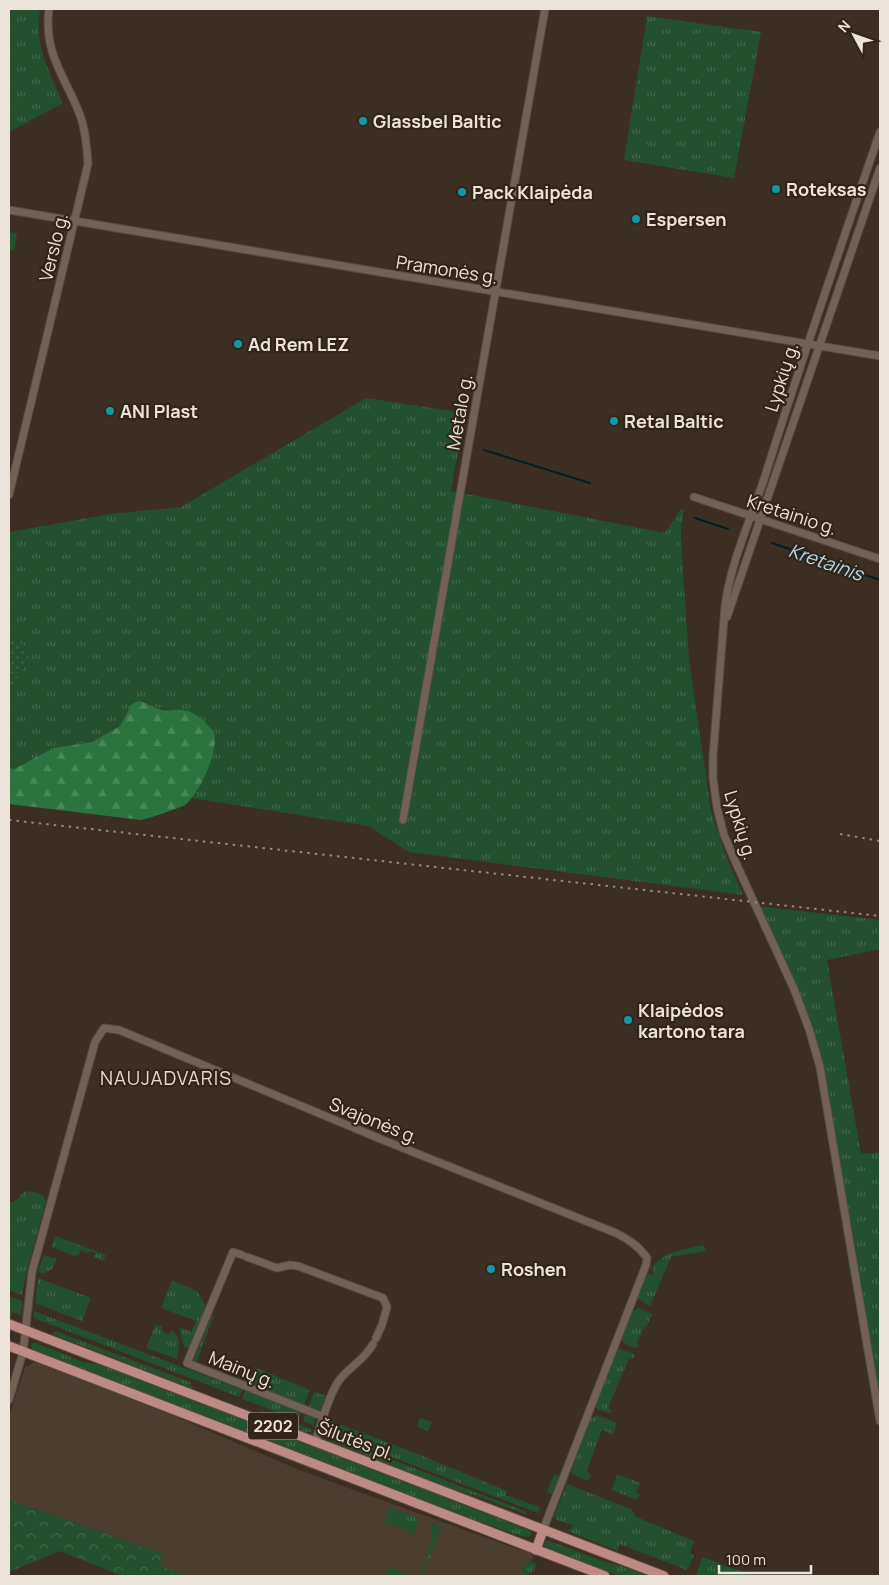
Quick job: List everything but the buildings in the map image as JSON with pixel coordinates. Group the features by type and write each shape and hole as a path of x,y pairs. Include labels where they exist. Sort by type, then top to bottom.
{"main road":[{"name":"Šilutės pl.","path":"9,1324 664,1576"},
{"name":"2202","path":"9,1346 598,1575"},
{"path":"536,1550 543,1530"}],"street":[{"name":"Verslo g.","path":"9,495 88,164 86,138 81,118 55,62 50,44 47,24 49,9"},
{"name":"Metalo g.","path":"403,820 545,9"},
{"name":"Lypkių g.","path":"880,132 807,344 729,584 725,606 713,744 714,789 724,834 752,902 794,989 805,1017 820,1067 880,1421"},
{"name":"Lypkių g.","path":"723,634 730,607 880,168"},
{"name":"Pramonės g.","path":"9,210 880,356"},
{"name":"Kretainio g.","path":"694,497 880,559"},
{"name":"Svajonės g.","path":"27,1331 28,1299 32,1272 95,1042 104,1028 119,1030 616,1234 634,1243 644,1253 647,1258 646,1264 543,1530"},
{"name":"Mainų g.","path":"315,1442 338,1382 368,1353 382,1325 387,1307 383,1298 298,1266 290,1265 277,1268 232,1252 187,1363 324,1417"},
{"path":"9,1400 27,1331"}],"shaded area":[{"path":"39,1363 165,1412 299,1470 534,1554 525,1576 188,1576 159,1565 163,1554 9,1500 9,1417 25,1367"}],"green space":[{"path":"9,9 40,9 39,34 41,46 48,69 63,103 9,132"},
{"path":"647,16 761,32 734,178 624,160"},
{"path":"9,232 17,233 14,251 9,250"},
{"path":"366,398 465,413 451,491 665,533 681,509 684,510 681,524 681,541 689,659 711,811 726,856 743,895 409,852 368,826 191,798 210,763 215,739 184,710 163,709 145,702 128,711 120,726 92,742 53,748 14,769 9,768 9,693 32,652 9,635 9,532 110,514 181,507"},
{"path":"9,635 32,652 9,693"},
{"path":"138,701 163,710 191,712 204,721 213,732 215,739 212,759 202,782 185,805 141,820 9,804 9,768 14,769 53,748 92,742 120,726 132,704"},
{"path":"755,906 880,920 880,949 827,960 861,1154 880,1152 880,1402 836,1141 816,1038 801,997"},
{"path":"29,1191 42,1195 46,1201 22,1295 9,1290 9,1202 14,1202 24,1192"},
{"path":"56,1236 106,1255 103,1261 94,1257 96,1253 90,1251 88,1254 81,1250 78,1256 74,1256 51,1247"},
{"path":"704,1245 706,1251 671,1257 650,1306 638,1299 637,1296 648,1273 652,1275 654,1269 651,1268 656,1262 669,1254"},
{"path":"44,1255 57,1259 52,1269 42,1274 38,1271"},
{"path":"38,1278 91,1298 82,1321 35,1303"},
{"path":"172,1280 197,1291 206,1306 190,1349 184,1346 179,1327 191,1332 196,1321 161,1308"},
{"path":"9,1296 23,1301 21,1315 12,1312 11,1320 9,1319"},
{"path":"639,1308 652,1314 637,1342 637,1348 628,1345 621,1339 631,1312"},
{"path":"34,1311 243,1390 239,1397 34,1318"},
{"path":"212,1315 214,1315 196,1364 194,1359"},
{"path":"156,1324 162,1327 162,1331 169,1334 172,1330 177,1336 179,1343 177,1359 146,1348"},
{"path":"55,1331 190,1382 193,1389 52,1334"},
{"path":"33,1343 83,1362 98,1364 523,1528 530,1531 531,1535 528,1537 521,1536 475,1521 33,1351 31,1346"},
{"path":"620,1349 635,1356 632,1359 629,1358 608,1408 612,1411 609,1413 597,1409 596,1405 617,1351"},
{"path":"256,1368 310,1390 304,1405 248,1384"},
{"path":"245,1390 301,1412 298,1420 242,1399"},
{"path":"314,1392 326,1396 321,1409 318,1411 308,1408"},
{"path":"261,1410 313,1431 305,1433 259,1415"},
{"path":"305,1414 315,1418 314,1426 303,1421"},
{"path":"597,1415 617,1423 613,1434 602,1430 587,1470 591,1477 587,1481 571,1472 590,1419"},
{"path":"421,1418 432,1422 428,1431 417,1427"},
{"path":"331,1421 507,1491 506,1495 540,1507 538,1513 324,1431 327,1424"},
{"path":"333,1437 525,1511 527,1515 474,1495 446,1487 329,1440"},
{"path":"554,1474 559,1476 552,1494 547,1492"},
{"path":"617,1474 640,1483 636,1493 640,1495 637,1500 612,1490"},
{"path":"567,1484 631,1509 634,1512 634,1516 694,1541 690,1553 694,1555 687,1570 619,1544 618,1551 567,1531 574,1526 555,1519 554,1516"},
{"path":"9,1500 164,1554 160,1565 188,1576 122,1576 60,1551 9,1572"},
{"path":"389,1507 419,1519 413,1536 408,1530 384,1522"},
{"path":"430,1523 441,1527 423,1576 420,1576 431,1544"},
{"path":"547,1541 649,1576 619,1576 549,1549 544,1545"},
{"path":"702,1557 754,1576 696,1576"},
{"path":"528,1560 537,1564 531,1573 521,1576"},
{"path":"389,1568 405,1573 405,1576 386,1576"}],"waterway":[{"name":"Kretainis","path":"484,450 590,483"},
{"name":"Kretainis","path":"695,518 728,529"},
{"name":"Kretainis","path":"772,543 880,580"}],"railway":[{"path":"9,820 880,916"},
{"path":"840,834 880,841"}],"place":[{"name":"Glassbel Baltic","path":"363,121"},
{"name":"Roteksas","path":"776,189"},
{"name":"Pack Klaipėda","path":"462,192"},
{"name":"Espersen","path":"636,219"},
{"name":"Ad Rem LEZ","path":"238,344"},
{"name":"ANI Plast","path":"110,411"},
{"name":"Retal Baltic","path":"614,421"},
{"name":"Klaipėdos kartono tara","path":"628,1020"},
{"name":"Roshen","path":"491,1269"}],"district":[{"name":"NAUJADVARIS","path":"166,1078"}]}
